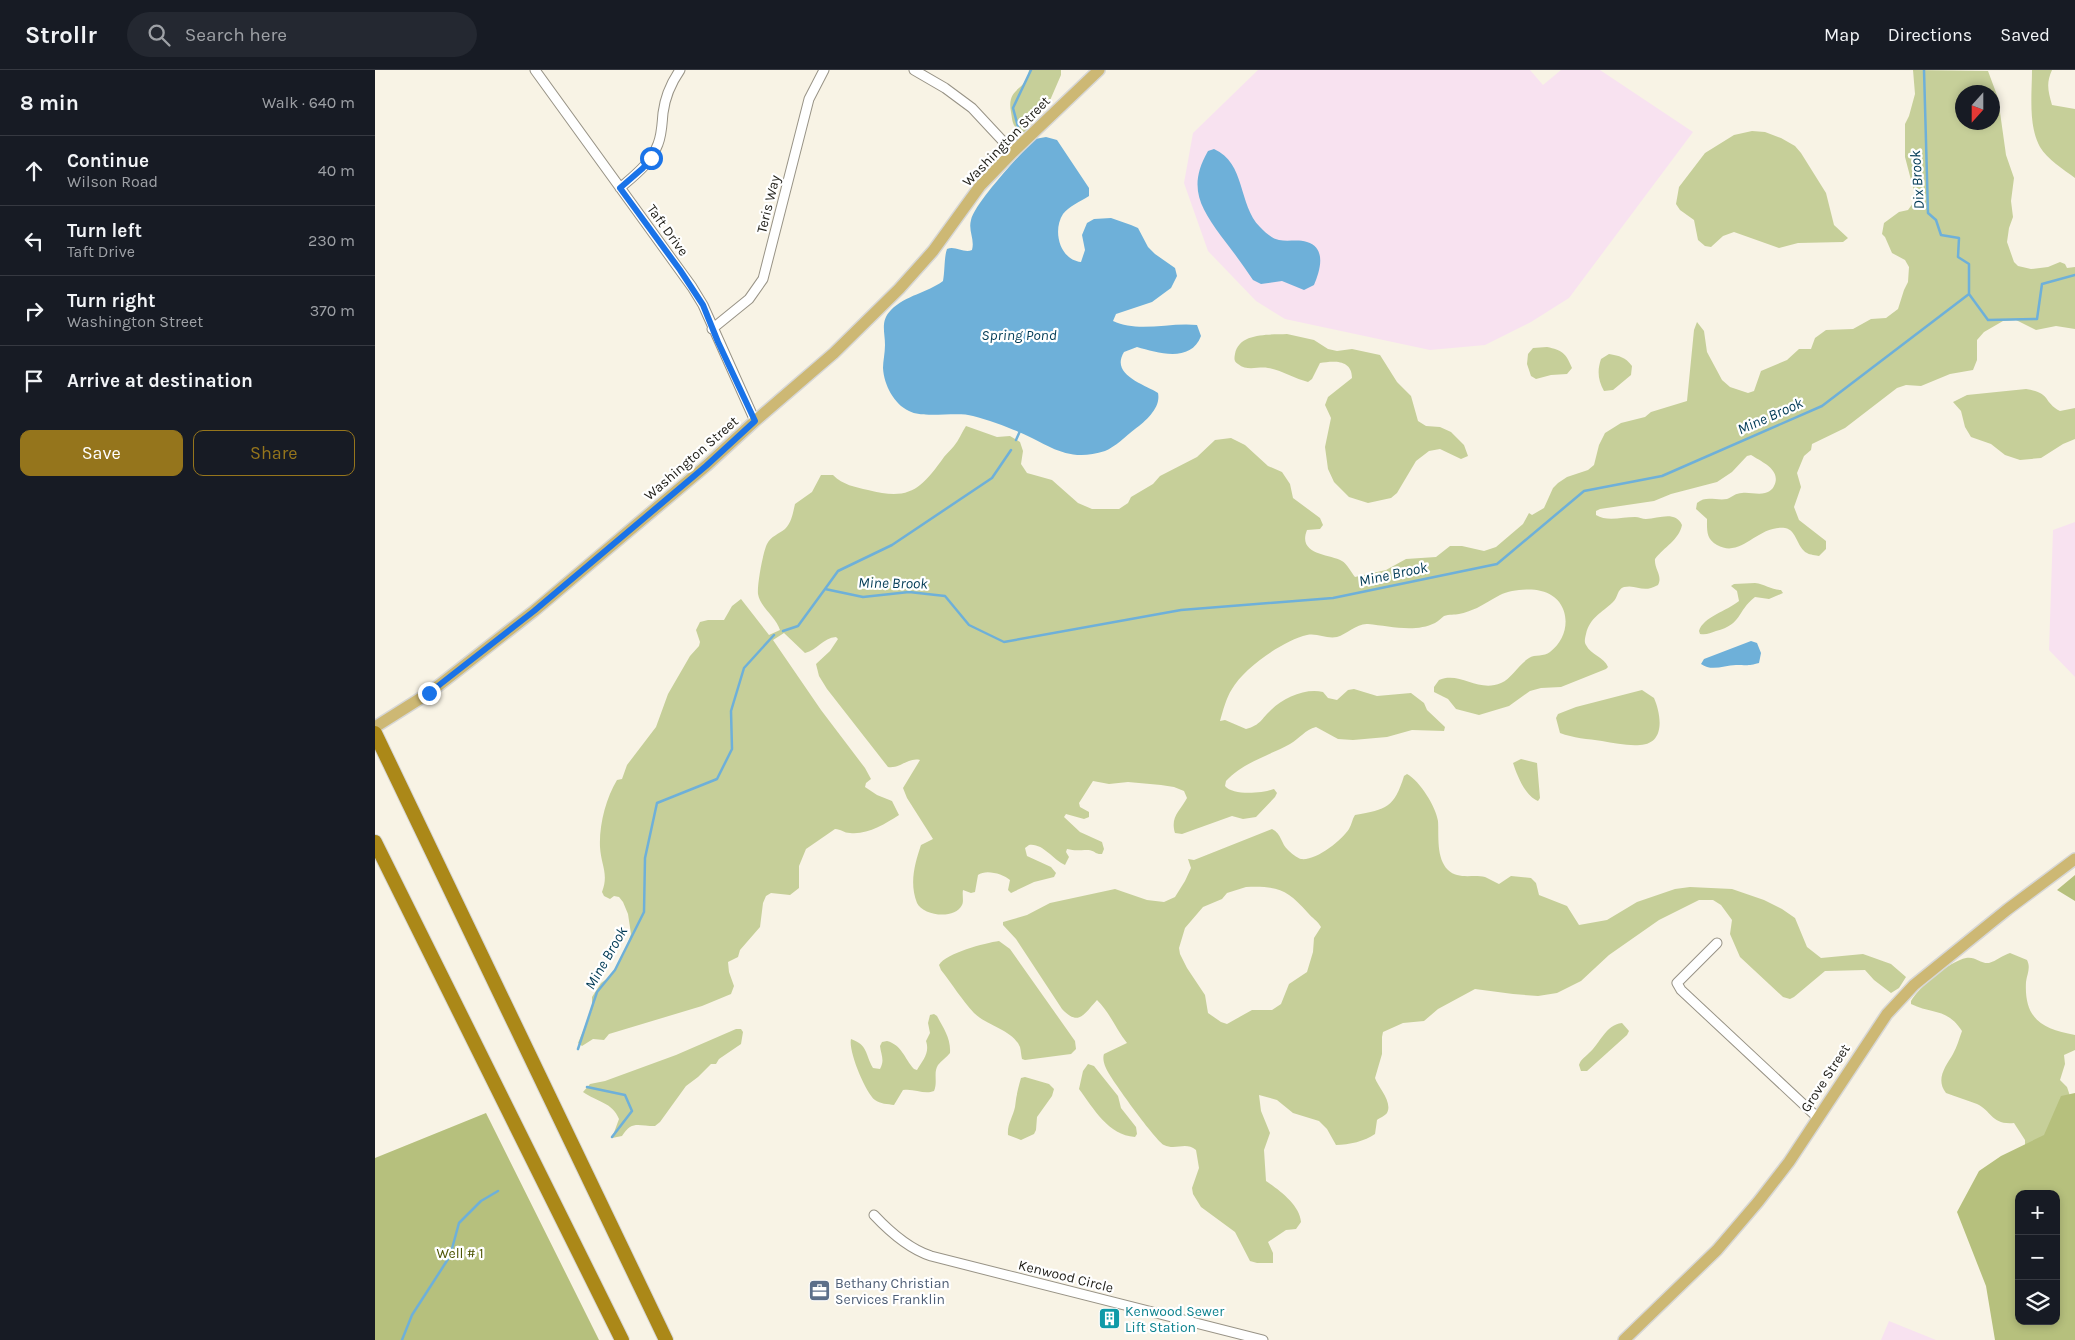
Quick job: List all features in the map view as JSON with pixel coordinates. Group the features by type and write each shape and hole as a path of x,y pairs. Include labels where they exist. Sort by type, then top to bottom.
{"highway":[{"path":"375,733 666,1340"},
{"path":"375,842 622,1340"}],"main road":[{"name":"Washington Street","path":"375,727 429,693 534,611 706,466 834,353 899,289 933,251 980,186 1099,70"},
{"name":"Grove Street","path":"1624,1340 1717,1250 1777,1179 1887,1014 1914,984 2008,909 2075,859"}],"street":[{"name":"Taft Drive","path":"535,70 703,305 755,421"},
{"path":"620,188 643,168 654,152 661,134 663,113 669,90 680,70"},
{"name":"Teris Way","path":"712,328 749,298 763,278 809,99 824,70"},
{"path":"914,70 945,88 972,108 1013,152"},
{"path":"1717,944 1677,983 1681,990 1817,1117"},
{"name":"Kenwood Circle","path":"874,1215 901,1240 925,1254 1263,1340"}],"shaded area":[{"path":"1258,70 1530,70 1543,85 1561,70 1600,70 1693,132 1569,298 1531,322 1485,345 1430,350 1285,319 1256,301 1208,251 1184,183 1193,133"},
{"path":"2075,522 2075,677 2049,650 2053,530"},
{"path":"1889,1321 1936,1340 1881,1340"}],"green space":[{"path":"1029,70 1061,70 1061,75 1048,105 1036,117 1025,133 1014,125 1010,104 1014,93 1028,77"},
{"path":"1913,70 1988,71 1993,85 1955,85 1955,130 2000,130 2000,112 2006,155 2014,178 2011,201 2013,217 2007,242 2014,262 2018,266 2031,269 2048,267 2060,262 2065,264 2067,268 2075,267 2075,329 2056,326 2036,330 2016,320 2003,321 1984,332 1977,340 1977,360 1973,370 1950,374 1921,386 1906,385 1897,388 1845,428 1812,444 1811,450 1804,456 1797,473 1801,487 1794,507 1799,520 1826,541 1826,549 1819,556 1808,554 1804,551 1795,535 1785,528 1775,528 1766,531 1734,548 1726,548 1713,543 1708,534 1707,519 1696,509 1697,503 1704,499 1727,499 1740,493 1765,493 1773,487 1776,480 1773,471 1751,455 1747,456 1732,472 1717,482 1671,494 1654,501 1600,509 1596,511 1596,515 1605,518 1635,517 1646,519 1666,516 1679,520 1682,525 1675,539 1655,559 1660,579 1658,585 1648,589 1629,586 1622,588 1615,600 1590,623 1585,644 1601,658 1608,667 1606,669 1561,687 1541,688 1530,691 1509,706 1479,715 1456,709 1448,699 1434,692 1434,687 1439,680 1447,678 1485,685 1501,683 1529,658 1548,654 1557,645 1563,636 1565,627 1563,609 1551,595 1536,590 1504,593 1477,608 1461,614 1444,616 1435,623 1419,628 1364,624 1337,637 1307,635 1298,638 1265,656 1246,672 1230,693 1220,721 1225,720 1246,729 1258,724 1276,705 1295,695 1316,691 1323,692 1328,698 1337,700 1348,690 1354,689 1377,696 1411,693 1424,703 1427,710 1445,727 1444,731 1412,730 1387,737 1353,740 1338,739 1316,727 1312,728 1290,744 1240,769 1226,781 1225,786 1234,791 1263,792 1274,789 1277,793 1275,797 1256,817 1243,819 1232,816 1182,834 1175,833 1174,823 1187,798 1184,791 1161,785 1128,782 1109,784 1093,781 1079,803 1080,807 1089,812 1089,817 1084,819 1066,814 1064,817 1080,832 1102,842 1104,849 1102,854 1089,850 1067,849 1066,852 1069,857 1065,865 1039,846 1029,845 1025,848 1027,856 1051,867 1056,873 1054,877 1034,882 1011,893 1008,890 1010,880 1007,878 994,873 981,873 978,875 975,892 971,893 963,890 962,905 953,913 946,914 932,913 920,907 913,888 914,873 921,845 933,839 907,798 903,788 920,760 912,760 888,767 827,689 819,676 816,664 830,651 838,639 836,637 805,653 784,633 773,640 821,710 865,768 871,779 866,783 865,787 877,795 892,801 899,815 869,831 848,833 835,829 806,849 799,866 799,888 790,895 771,893 766,896 763,903 760,927 740,950 738,957 728,962 734,986 731,994 702,1006 609,1034 604,1040 593,1039 582,1046 578,1043 592,1010 592,997 601,983 611,976 624,954 631,934 628,914 623,902 619,897 614,896 610,899 604,896 602,892 605,875 600,839 602,821 610,795 617,780 622,779 627,765 656,727 668,694 690,656 699,646 700,642 696,630 700,622 724,620 732,606 741,599 769,635 780,630 759,599 759,576 764,554 769,541 785,529 789,523 795,504 812,492 821,475 833,475 854,487 882,493 894,494 913,490 928,477 956,444 966,426 997,437 1010,436 1020,442 1023,451 1021,464 1027,473 1052,480 1078,503 1092,509 1119,509 1128,503 1131,497 1153,484 1160,476 1197,457 1215,440 1231,438 1245,445 1268,466 1282,472 1290,484 1293,498 1320,518 1323,525 1320,529 1307,530 1306,544 1316,552 1342,561 1355,577 1386,570 1406,559 1436,557 1450,546 1462,546 1484,551 1496,547 1523,524 1529,513 1532,515 1544,508 1553,488 1558,483 1567,477 1588,470 1594,465 1599,445 1605,433 1621,423 1645,417 1651,412 1687,401 1694,330 1697,322 1704,331 1707,352 1722,380 1730,387 1748,393 1754,391 1761,371 1787,360 1799,349 1811,349 1815,338 1826,330 1853,329 1871,319 1886,318 1898,309 1908,282 1909,267 1905,260 1892,253 1882,234 1884,223 1899,212 1908,210 1916,199 1905,157 1905,124 1915,94"},
{"path":"2032,70 2052,70 2048,87 2052,105 2075,109 2075,178 2047,156 2036,138 2031,109"},
{"path":"1752,131 1765,132 1795,146 1826,193 1834,225 1848,238 1843,242 1798,243 1779,248 1734,232 1723,236 1711,247 1705,246 1698,240 1694,220 1680,210 1676,204 1679,187 1705,153 1734,135"},
{"path":"1287,334 1314,340 1328,349 1337,351 1352,349 1380,355 1397,382 1411,396 1418,421 1426,426 1440,427 1451,432 1464,445 1468,456 1461,459 1440,449 1429,451 1416,461 1397,493 1391,498 1368,503 1349,497 1334,482 1328,469 1325,447 1331,418 1325,405 1328,397 1352,378 1349,367 1336,362 1320,363 1312,379 1308,382 1273,369 1245,368 1234,359 1238,347 1249,338"},
{"path":"1547,347 1563,353 1572,368 1567,374 1551,375 1536,379 1531,376 1527,364 1528,354 1533,348"},
{"path":"1609,354 1625,359 1632,366 1631,375 1613,390 1604,391 1599,379 1599,368 1601,359"},
{"path":"2026,389 2040,393 2060,411 2075,408 2075,439 2041,458 2020,460 2005,455 1991,444 1971,437 1965,427 1961,411 1953,402 1967,395"},
{"path":"1755,583 1781,590 1783,593 1769,599 1755,597 1731,625 1708,634 1700,634 1701,626 1705,622 1739,601 1737,591 1731,586 1734,584"},
{"path":"1642,690 1654,698 1660,720 1658,734 1648,743 1626,745 1560,733 1556,718 1558,714 1576,707"},
{"path":"1521,759 1537,763 1540,798 1538,801 1525,790 1517,773 1513,763"},
{"path":"1407,774 1417,782 1427,795 1437,815 1440,853 1448,870 1461,876 1485,877 1499,884 1511,876 1531,878 1536,883 1539,895 1567,906 1579,925 1607,920 1637,902 1675,889 1690,887 1732,889 1764,900 1795,918 1807,947 1821,958 1863,954 1891,964 1906,977 1899,988 1891,993 1874,980 1865,970 1825,971 1794,997 1790,999 1783,997 1740,957 1730,934 1732,920 1721,905 1713,900 1699,900 1659,920 1609,955 1581,981 1557,993 1538,996 1475,989 1438,1009 1424,1021 1403,1023 1383,1032 1382,1054 1375,1078 1387,1099 1388,1109 1386,1114 1377,1120 1375,1134 1367,1139 1336,1145 1327,1129 1319,1121 1293,1113 1277,1100 1259,1095 1261,1111 1270,1133 1264,1150 1266,1181 1283,1193 1293,1204 1300,1216 1301,1222 1296,1229 1286,1230 1268,1242 1273,1253 1273,1263 1250,1261 1235,1232 1201,1207 1193,1194 1192,1188 1199,1168 1196,1150 1188,1146 1168,1147 1159,1141 1108,1072 1104,1063 1104,1054 1127,1043 1106,1010 1097,1000 1085,1014 1077,1018 1062,1009 1016,939 1003,925 1003,922 1027,915 1050,903 1115,889 1147,900 1164,902 1175,897 1185,881 1191,868 1188,859 1194,860 1272,829 1278,834 1286,848 1296,857 1307,859 1314,857 1321,854 1340,839 1349,829 1355,815 1375,811 1393,801 1404,776","holes":["1246,887 1274,888 1288,894 1321,927 1314,938 1313,952 1307,972 1289,984 1281,1004 1272,1010 1252,1010 1227,1024 1208,1013 1205,995 1187,968 1179,948 1185,928 1203,907 1222,899 1227,893"]},
{"path":"2075,875 2075,901 2057,890"},
{"path":"999,941 1010,949 1075,1041 1076,1049 1071,1054 1022,1059 1017,1041 1006,1032 974,1013 941,970 939,965 949,956 976,946"},
{"path":"2010,953 2027,960 2029,968 2026,995 2032,1013 2044,1025 2063,1033 2075,1035 2075,1050 2064,1055 2065,1064 2060,1080 2067,1087 2075,1111 2057,1190 2015,1190 2015,1201 1986,1248 2025,1150 2025,1140 2014,1123 1996,1120 1977,1104 1946,1093 1941,1083 1943,1073 1962,1031 1956,1023 1945,1015 1911,1004 1911,1001 1935,975 1959,960 1969,958 1989,963"},
{"path":"934,1014 937,1016 948,1039 950,1053 937,1068 934,1091 903,1090 894,1105 875,1100 858,1071 852,1052 851,1039 863,1047 873,1068 880,1069 882,1060 880,1046 882,1042 887,1041 896,1046 914,1069 917,1070 924,1060 927,1049 926,1041 930,1033 928,1023 930,1015"},
{"path":"1622,1023 1629,1031 1627,1035 1587,1071 1581,1071 1579,1065 1582,1060 1611,1027"},
{"path":"736,1029 741,1029 743,1032 741,1044 719,1059 716,1064 711,1064 686,1086 660,1122 655,1126 632,1126 622,1136 612,1138 619,1119 616,1113 608,1106 583,1092 590,1084 605,1081 676,1055"},
{"path":"1088,1064 1094,1066 1118,1096 1121,1108 1136,1127 1137,1134 1135,1137 1125,1135 1109,1126 1079,1089 1083,1071"},
{"path":"1025,1077 1049,1084 1054,1089 1052,1096 1037,1117 1034,1134 1021,1140 1008,1135 1008,1131 1021,1078"},
{"path":"2075,1093 2075,1340 1995,1340 1986,1286 1957,1212 1979,1171 2001,1156 2044,1135 2061,1096"},
{"name":"Well # 1","path":"486,1113 599,1340 375,1340 375,1158"}],"water":[{"name":"Spring Pond","path":"1046,137 1057,140 1089,188 1089,196 1068,209 1060,221 1058,236 1063,250 1068,256 1081,262 1085,250 1082,235 1087,223 1094,219 1111,218 1138,228 1148,247 1175,268 1177,276 1171,288 1152,302 1116,314 1113,321 1143,327 1197,325 1201,336 1190,350 1182,353 1154,352 1137,347 1124,352 1121,367 1131,378 1158,393 1157,403 1140,425 1113,447 1092,454 1080,455 1060,451 1014,430 973,416 958,414 932,415 909,411 894,399 885,381 883,365 885,318 891,310 903,301 943,281 947,249 972,250 973,242 970,224 974,212 997,181 1031,143 1035,139"},
{"path":"1214,149 1224,155 1232,164 1248,208 1262,229 1276,239 1282,241 1304,241 1317,249 1320,255 1320,267 1314,285 1304,290 1282,281 1261,284 1253,280 1213,225 1202,205 1199,195 1198,185 1202,163 1208,151"},
{"path":"1751,641 1757,643 1761,653 1759,663 1714,668 1701,664 1704,659"}],"waterway":[{"path":"1020,134 1013,108 1031,70"},
{"name":"Dix Brook","path":"1924,70 1928,213 1936,220 1941,235 1959,238 1958,257 1969,264 1969,294"},
{"path":"1969,294 1988,320 2037,319 2042,284 2075,275"},
{"name":"Mine Brook","path":"783,631 798,626 825,589 863,597 909,592 945,596 969,625 1004,642 1181,610 1333,598 1497,564 1584,491 1662,476 1822,406 1969,294"},
{"path":"1016,440 1020,431"},
{"path":"825,589 838,571 892,545 992,478 1011,450"},
{"name":"Mine Brook","path":"578,1049 597,992 615,970 644,912 645,858 657,803 717,779 732,749 731,711 744,668 774,635"},
{"name":"Mine Brook","path":"587,1087 625,1095 632,1111 612,1137"},
{"name":"Mine Brook","path":"402,1340 412,1315 450,1256 459,1223 481,1201 498,1191"}],"place":[{"name":"Bethany Christian Services Franklin","path":"819,1291"},
{"name":"Kenwood Sewer Lift Station","path":"1109,1319"}],"route":[{"path":"429,693 534,611 706,466 755,421 703,305 620,188 643,168 651,158"}]}
